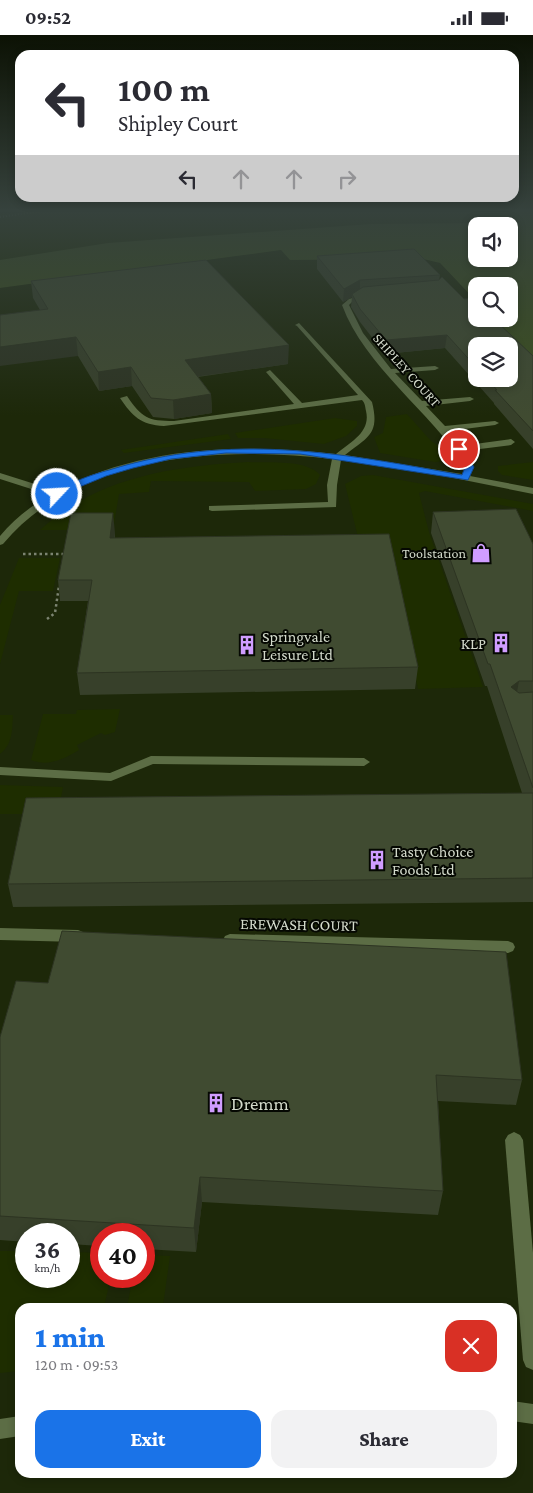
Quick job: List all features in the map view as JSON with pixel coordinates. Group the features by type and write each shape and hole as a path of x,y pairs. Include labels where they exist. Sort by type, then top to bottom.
{"street":[{"name":"SHIPLEY COURT","path":"379,295 360,296 344,305 349,317 371,351 444,429 459,449 470,467 465,478"},
{"path":"212,508 333,505 332,485 338,457 367,434 372,418 368,402 299,325"},
{"path":"390,371 435,368"},
{"path":"270,371 298,405"},
{"path":"124,398 135,416 143,421 174,423 364,397"},
{"path":"420,404 470,399"},
{"path":"444,429 495,423"},
{"path":"459,449 511,442"},
{"path":"0,542 26,515 57,494 103,474 189,454 244,451 300,452 465,478 533,491"},
{"path":"0,476 57,494"},
{"path":"0,771 110,777 151,760 364,762"},
{"path":"0,935 88,936"},
{"name":"EREWASH COURT","path":"218,939 508,947"},
{"path":"514,1140 533,1360"},
{"path":"517,1412 533,1414"},
{"path":"0,1429 15,1427"}],"path":[{"path":"19,554 70,554"},
{"path":"64,562 65,554"},
{"path":"47,619 55,613 60,579"}],"shaded area":[{"path":"0,279 61,279 0,287"},
{"path":"0,279 66,279 0,288"},
{"path":"66,279 455,279 468,293 468,327 487,327 501,337 468,337 468,387 518,387 518,349 533,360 533,1493 0,1493 0,288"},
{"path":"455,279 468,279 468,293"},
{"path":"518,279 533,279 533,360 518,344 518,337 511,337 502,327 518,327"},
{"path":"407,414 431,441 449,453 448,459 435,462 380,453 374,437 383,433 386,417"},
{"path":"335,418 357,421 357,426 346,436 324,444 264,438 238,438 235,433"},
{"path":"228,434 231,439 124,453 121,450"},
{"path":"248,462 297,464 306,466 320,475 316,484 306,489 255,491 249,482 151,481 149,492 119,494 113,530 40,530 62,512 111,486 165,471"},
{"path":"533,462 533,480 502,475 498,471 498,466"},
{"path":"373,475 533,504 533,511 425,491 419,493 429,532 483,687 418,689 390,554 362,554 345,484 361,476"},
{"path":"19,558 60,558 53,591 19,591 0,664 0,605"},
{"path":"120,709 115,732 105,735 101,733 77,745 79,750 56,761 44,763 31,760 43,714 76,714 77,710"},
{"path":"0,715 13,715 10,741 0,754"},
{"path":"0,785 63,787 58,814 0,814"},
{"path":"0,1251 15,1251 15,1288 80,1288 80,1252 90,1253 90,1288 108,1288 105,1303 15,1303 15,1372 0,1373"},
{"path":"155,1255 170,1256 163,1303 128,1303 131,1288 155,1288"}],"building":[{"path":"47,279 225,279 289,345 185,360 211,394 173,400 151,398 131,367 98,372 76,337 0,347 0,315 48,309 31,281"},
{"path":"336,279 375,279 360,280 344,289"},
{"path":"444,279 464,299 468,299 468,327 502,327 513,337 468,337 468,358 447,335 386,340 360,309 352,294 363,287"},
{"path":"518,342 533,356 533,431 495,390 497,390 494,387 518,387"},
{"path":"516,509 533,544 533,681 519,681 511,687 519,693 533,692 533,788 490,664 488,664 433,512"},
{"name":"Springvale Leisure Ltd","path":"71,513 113,513 110,538 389,534 418,667 77,673 92,580 58,580"},
{"path":"533,793 533,878 8,884 26,798"},
{"name":"Dremm","path":"62,931 506,952 522,1080 436,1075 443,1191 200,1177 194,1228 155,1226 155,1223 113,1223 0,1216 0,1037 16,981 48,983"}],"place":[{"name":"Toolstation","path":"481,553"},
{"name":"KLP","path":"501,643"},
{"name":"Springvale Leisure Ltd","path":"247,645"},
{"name":"Tasty Choice Foods Ltd","path":"377,860"},
{"name":"Dremm","path":"216,1103"}],"route":[{"path":"57,494 103,474 131,466 171,457 226,451 300,452 384,463 465,478 470,467 459,449"}]}
